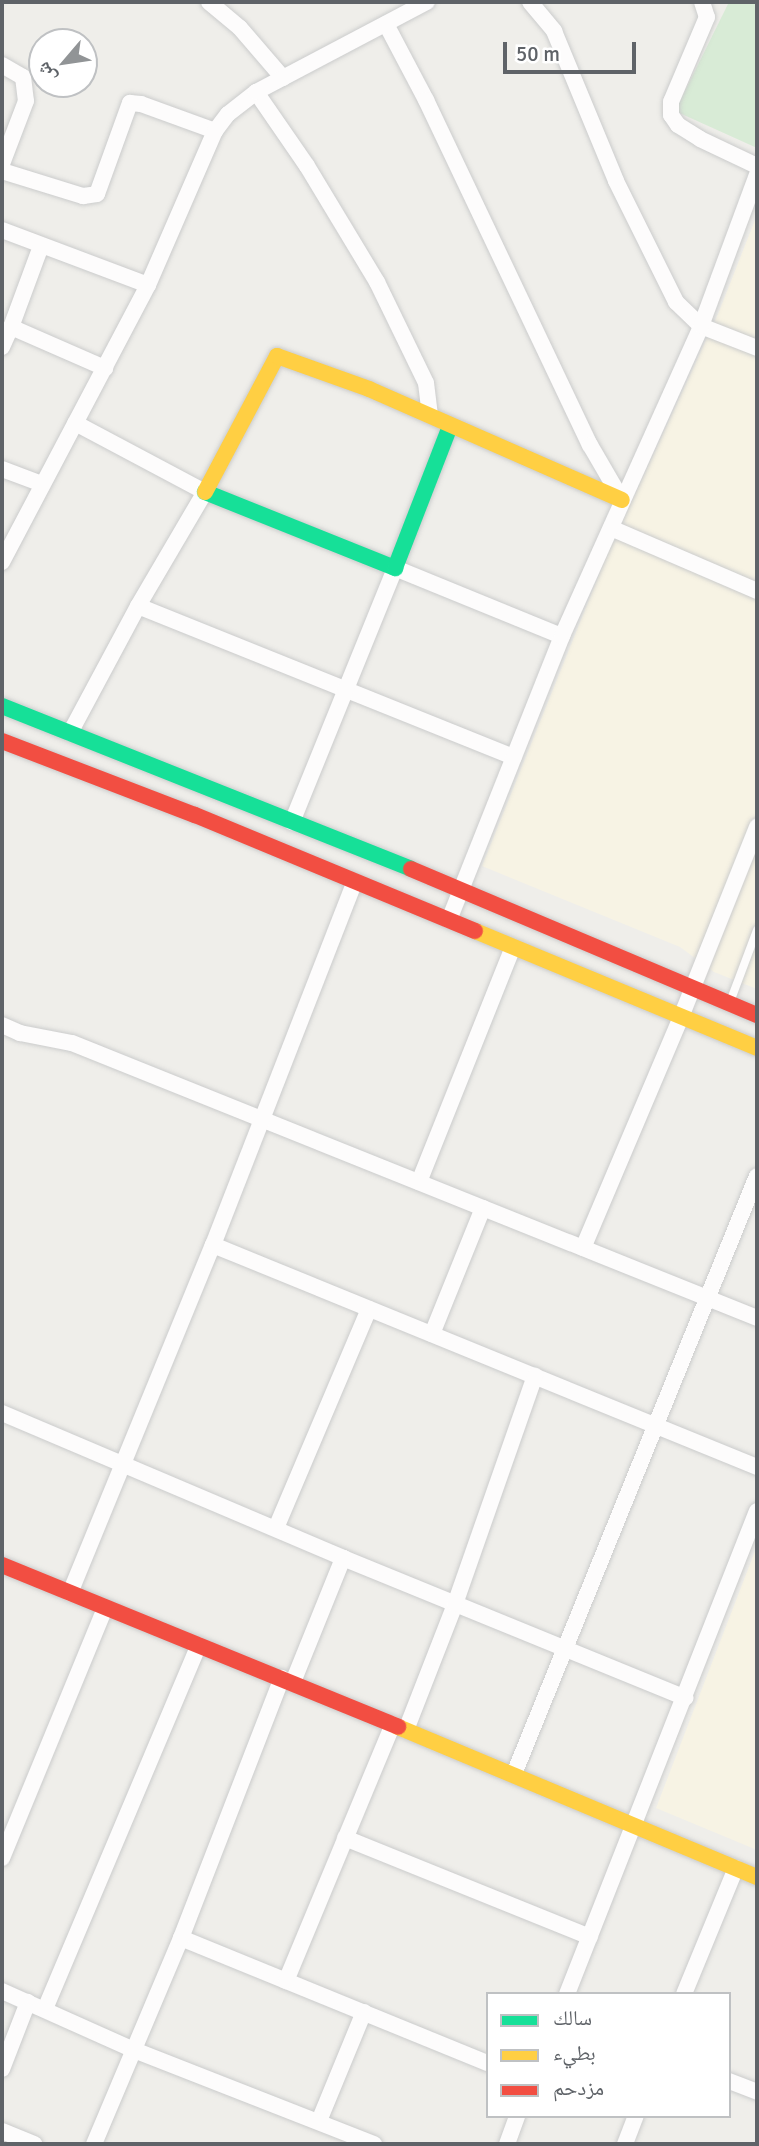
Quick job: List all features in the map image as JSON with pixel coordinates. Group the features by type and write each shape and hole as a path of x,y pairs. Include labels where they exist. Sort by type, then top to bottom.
{"street":[{"path":"209,2 240,28 283,78"},
{"path":"2,562 148,285 215,131 228,114 256,92 427,2"},
{"path":"530,2 554,31 616,181 676,302 701,326 757,348"},
{"path":"702,2 706,17 671,102 671,115 678,125 700,139 757,166"},
{"path":"386,24 426,100 590,445 622,500"},
{"path":"2,65 23,78 26,101 2,164"},
{"path":"256,92 307,166 377,282 426,383 430,414"},
{"path":"2,171 83,196 97,194 130,103 141,104 215,131"},
{"path":"449,920 562,636 701,326 757,175"},
{"path":"2,230 148,285"},
{"path":"2,347 41,246"},
{"path":"11,327 105,368"},
{"path":"70,733 138,606 205,492 277,356 430,414 450,426 622,500"},
{"path":"75,423 205,492 562,636"},
{"path":"292,822 450,426"},
{"path":"2,469 42,484"},
{"path":"611,528 757,591"},
{"path":"138,606 514,757"},
{"path":"2,706 461,888 757,1016"},
{"path":"2,741 195,815 757,1048"},
{"path":"583,1248 681,1017 757,827"},
{"path":"71,1592 213,1245 354,883"},
{"path":"419,1182 513,947"},
{"path":"2,1025 20,1033 72,1043 757,1318"},
{"path":"514,1774 757,1176"},
{"path":"432,1334 483,1208"},
{"path":"213,1245 757,1467"},
{"path":"276,1528 369,1309"},
{"path":"286,1981 345,1838 400,1727 455,1604 535,1376"},
{"path":"2,1413 343,1558 686,1698"},
{"path":"568,1992 686,1698 757,1511"},
{"path":"94,2144 287,1680 343,1558"},
{"path":"2,1565 287,1680 757,1877"},
{"path":"2,1858 105,1608"},
{"path":"45,2010 199,1645"},
{"path":"345,1838 590,1937"},
{"path":"685,1992 736,1868"},
{"path":"181,1938 486,2062"},
{"path":"2,1991 134,2050 374,2144"},
{"path":"2,2070 28,2002"},
{"path":"319,2121 364,2012"},
{"path":"731,2082 757,2092"},
{"path":"506,2144 516,2118"},
{"path":"625,2144 635,2118"},
{"path":"2,2131 35,2144"}],"lane":[{"path":"729,1004 757,930"}],"shaded area":[{"path":"757,215 757,989 714,972 680,947 482,866 605,560 718,314"},
{"path":"757,1546 757,1850 656,1808"}],"green space":[{"path":"729,2 757,2 757,148 675,111"}],"traffic: fast":[{"path":"205,492 395,568 450,426"},
{"path":"2,706 411,869"}],"traffic: slow":[{"path":"205,492 277,356 369,389 622,500"},
{"path":"475,931 757,1048"},
{"path":"398,1727 757,1877"}],"traffic: jam":[{"path":"2,741 195,815 475,931"},
{"path":"411,869 757,1015"},
{"path":"2,1565 398,1727"}]}
